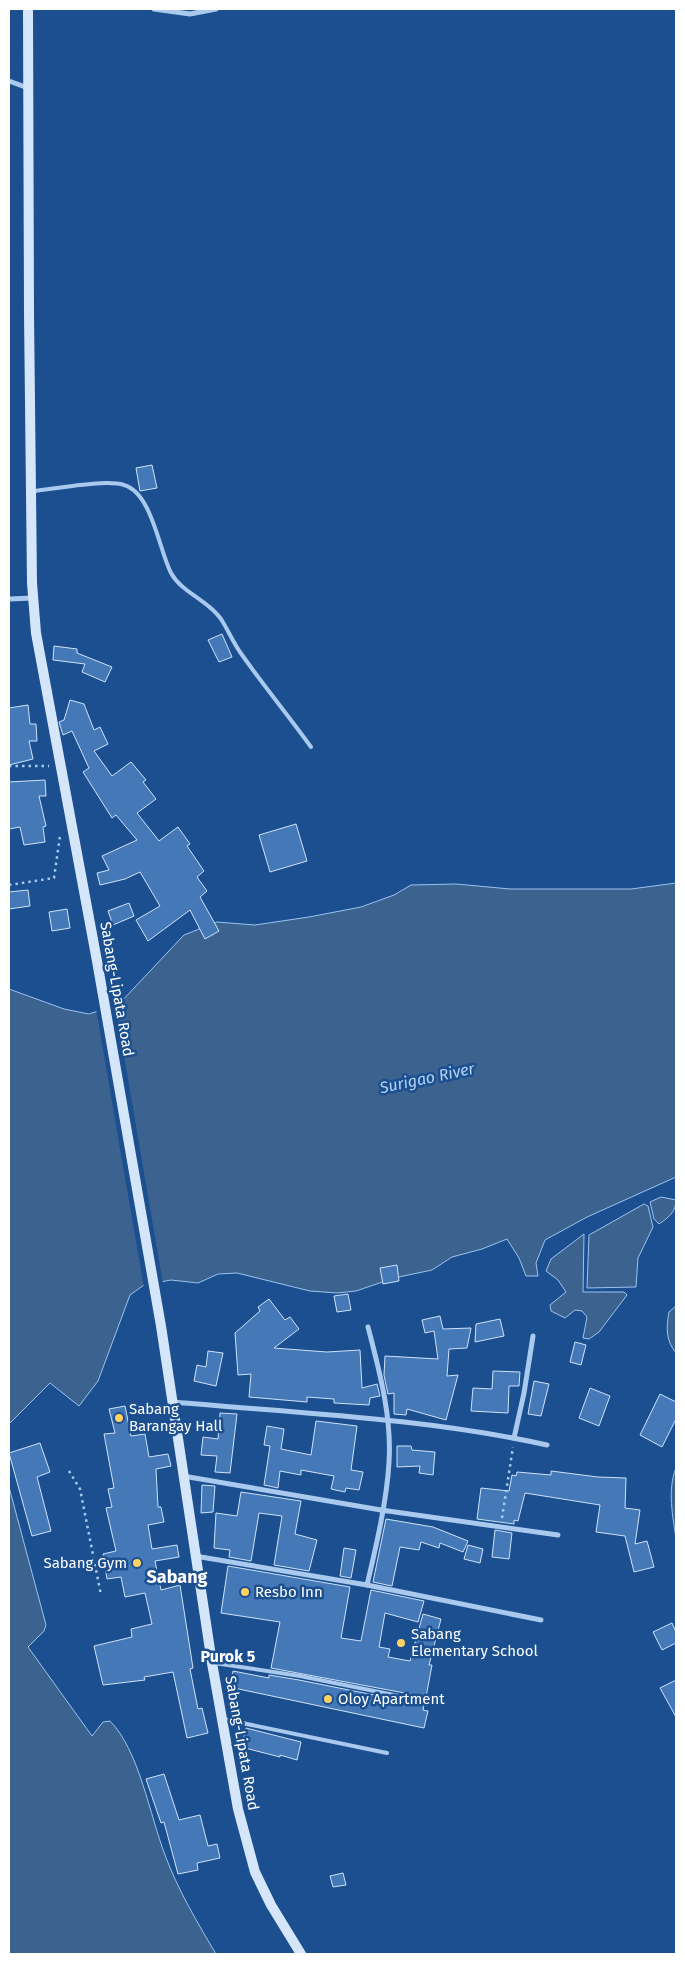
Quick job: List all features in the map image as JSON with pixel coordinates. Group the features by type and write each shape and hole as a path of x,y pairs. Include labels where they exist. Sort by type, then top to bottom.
{"main road":[{"name":"Sabang-Lipata Road","path":"28,9 31,491 33,598 36,632 97,961 161,1326 212,1663 238,1809 255,1872 271,1905 301,1954"}],"street":[{"path":"154,9 190,14 216,9"},
{"path":"9,81 29,88"},
{"path":"9,599 33,598"},
{"path":"367,1585 389,1463 387,1422 382,1383 368,1326"},
{"path":"514,1438 524,1393 533,1336"},
{"path":"172,1402 387,1422 514,1438 547,1445"},
{"path":"183,1476 381,1510 558,1535"},
{"path":"195,1556 367,1585 541,1620"}],"lane":[{"path":"31,491 108,483 126,485 140,498 153,517 162,555 172,575 185,589 204,602 220,618 238,650 311,746"},
{"path":"212,1663 300,1676 429,1702"},
{"path":"222,1718 387,1753"}],"path":[{"path":"9,766 60,766"},
{"path":"9,885 54,878 60,835 72,825"},
{"path":"500,1527 514,1438"},
{"path":"69,1471 80,1489 101,1595"}],"water":[{"name":"Surigao River","path":"676,883 676,1177 587,1217 545,1240 536,1263 538,1276 526,1276 519,1258 507,1239 482,1249 452,1257 432,1270 394,1278 356,1291 337,1293 310,1291 237,1273 218,1274 198,1283 171,1280 144,1285 130,1295 98,1381 79,1406 50,1383 9,1424 9,989 64,1009 89,1014 119,1004 184,935 217,922 255,925 361,907 394,895 411,885 456,884 510,889 631,889"},
{"path":"661,1197 676,1200 676,1204 668,1217 659,1224 654,1219 650,1202"},
{"path":"644,1204 648,1206 653,1227 638,1258 636,1287 587,1288 589,1235"},
{"path":"584,1234 583,1292 624,1292 627,1295 599,1332 589,1339 583,1338 587,1317 582,1311 575,1310 565,1318 551,1311 550,1305 566,1292 558,1280 546,1271 551,1259"},
{"path":"676,1306 676,1353 670,1344 667,1323 669,1312"},
{"path":"676,1468 676,1539 671,1494"},
{"path":"9,1487 46,1625 44,1631 28,1647 92,1736 103,1722 110,1721 120,1733 129,1749 143,1784 170,1868 188,1906 216,1954 9,1954"}],"pier":[{"path":"115,1003 163,1284 144,1288 96,1009"}],"building":[{"path":"152,465 157,488 140,491 136,468"},
{"path":"222,634 232,657 219,662 208,640"},
{"path":"54,646 77,649 77,653 112,667 105,682 82,672 85,664 53,660"},
{"path":"70,700 84,704 94,730 100,727 108,744 94,751 112,776 131,762 146,780 143,782 156,799 137,813 159,841 178,827 190,844 187,846 204,871 197,877 207,891 200,897 219,931 205,939 190,910 148,941 136,920 160,906 140,872 125,879 100,885 97,873 109,870 102,856 137,840 116,815 112,818 83,772 89,768 72,731 63,735 59,722 64,720"},
{"path":"28,705 30,724 36,724 37,741 29,741 33,759 9,765 9,708"},
{"path":"45,780 46,796 39,796 46,826 43,827 45,842 24,845 20,827 9,829 9,782"},
{"path":"296,824 307,861 270,872 259,835"},
{"path":"28,890 30,906 9,909 9,892"},
{"path":"129,903 134,916 113,925 108,911"},
{"path":"67,909 70,928 52,931 49,912"},
{"path":"397,1265 399,1281 383,1284 380,1268"},
{"path":"348,1294 351,1310 337,1312 334,1296"},
{"path":"269,1299 285,1320 290,1317 299,1329 274,1348 327,1352 360,1350 362,1388 377,1384 380,1396 370,1398 369,1405 334,1403 334,1399 307,1397 307,1402 249,1397 251,1374 238,1375 235,1333 260,1311 258,1307"},
{"path":"440,1316 443,1329 471,1328 467,1348 449,1349 447,1376 458,1375 446,1420 407,1409 406,1415 394,1414 394,1393 388,1394 384,1375 385,1356 438,1359 434,1331 425,1333 422,1320"},
{"path":"500,1319 504,1336 475,1342 476,1324"},
{"path":"575,1342 586,1345 581,1365 570,1362"},
{"path":"208,1351 223,1353 216,1386 194,1381 197,1365 206,1367"},
{"path":"493,1371 520,1372 519,1386 509,1386 508,1413 471,1411 473,1388 492,1389"},
{"path":"534,1381 549,1384 541,1416 528,1414"},
{"path":"590,1388 610,1396 599,1426 579,1418"},
{"path":"660,1394 676,1402 676,1419 662,1447 640,1435"},
{"path":"125,1406 131,1436 145,1434 149,1457 168,1454 171,1466 156,1469 158,1507 161,1507 164,1522 148,1525 152,1549 177,1545 179,1557 155,1561 161,1590 180,1585 193,1668 190,1669 198,1709 202,1708 208,1733 187,1738 173,1672 144,1677 145,1680 103,1685 94,1646 132,1637 131,1629 152,1624 145,1593 125,1597 121,1577 107,1579 103,1554 116,1551 106,1508 112,1507 108,1489 114,1488 104,1434 115,1433 109,1409"},
{"path":"220,1413 237,1414 230,1473 215,1472 217,1456 201,1455 203,1437 218,1439"},
{"path":"316,1421 357,1426 351,1470 363,1472 359,1490 346,1488 345,1492 331,1489 334,1476 301,1470 301,1475 280,1471 278,1488 264,1485 270,1446 264,1445 267,1426 284,1429 281,1449 311,1455"},
{"path":"40,1443 50,1472 37,1477 51,1531 32,1536 9,1453"},
{"path":"397,1446 411,1446 412,1450 435,1452 433,1475 419,1473 420,1466 397,1467"},
{"path":"551,1471 598,1477 626,1478 625,1508 640,1510 635,1544 647,1541 654,1567 634,1572 625,1536 596,1532 600,1505 525,1493 518,1521 514,1520 514,1524 477,1519 481,1488 509,1491 512,1475 516,1476 517,1472 551,1475"},
{"path":"202,1485 215,1486 213,1512 201,1513"},
{"path":"241,1492 301,1501 295,1534 317,1540 309,1571 274,1565 282,1516 259,1513 251,1561 229,1557 230,1550 214,1548 216,1513 237,1516"},
{"path":"386,1519 433,1527 468,1541 463,1552 440,1543 439,1548 421,1542 419,1550 400,1547 392,1586 373,1582"},
{"path":"495,1530 512,1533 509,1559 492,1557"},
{"path":"468,1545 483,1549 480,1563 464,1559"},
{"path":"344,1548 356,1550 351,1578 340,1576"},
{"path":"228,1566 350,1587 341,1638 361,1641 371,1590 424,1601 418,1622 385,1613 379,1647 390,1649 388,1657 410,1661 423,1614 441,1619 429,1665 432,1665 426,1697 271,1668 280,1622 221,1613"},
{"path":"672,1623 676,1632 676,1643 662,1650 653,1632"},
{"name":"Oloy Apartment","path":"233,1671 269,1678 269,1675 299,1680 424,1705 423,1710 428,1711 424,1728 229,1687"},
{"path":"676,1680 676,1717 660,1688"},
{"path":"246,1728 301,1742 297,1760 241,1747"},
{"path":"164,1774 179,1820 200,1815 208,1846 217,1844 220,1858 197,1863 198,1870 178,1874 164,1822 161,1823 146,1779"},
{"path":"343,1873 346,1885 333,1887 330,1876"}],"place":[{"name":"Sabang Barangay Hall","path":"119,1418"},
{"name":"Sabang Gym","path":"137,1563"},
{"name":"Resbo Inn","path":"245,1592"},
{"name":"Sabang Elementary School","path":"401,1643"},
{"name":"Oloy Apartment","path":"328,1699"}],"district":[{"name":"Sabang","path":"177,1577"},
{"name":"Purok 5","path":"228,1656"}]}
